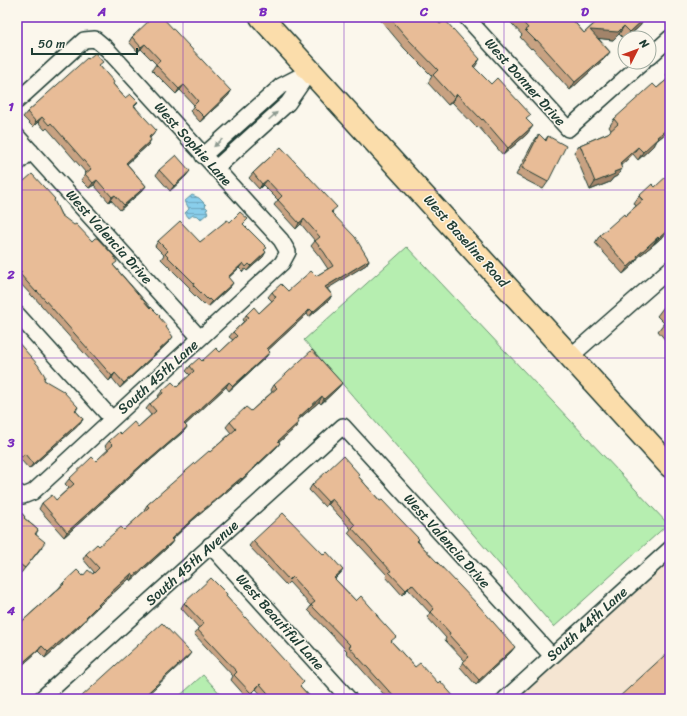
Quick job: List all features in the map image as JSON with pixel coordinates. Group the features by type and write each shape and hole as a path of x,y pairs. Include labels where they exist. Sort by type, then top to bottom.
{"main road":[{"name":"West Baseline Road","path":"261,17 670,466"}],"street":[{"name":"West Donner Drive","path":"466,17 568,129 634,70"},
{"path":"657,50 670,38"},
{"name":"West Sophie Lane","path":"17,101 84,40 95,39 107,49 281,240 288,252"},
{"path":"204,156 280,86 310,71"},
{"path":"216,169 292,99 310,71"},
{"path":"244,119 256,132"},
{"name":"West Valencia Drive","path":"17,136 200,338"},
{"path":"17,164 31,151"},
{"name":"South 45th Lane","path":"20,494 33,492 282,263 288,252"},
{"path":"571,356 670,269"},
{"path":"17,314 112,419"},
{"name":"West Valencia Drive","path":"343,426 552,656"},
{"name":"South 45th Avenue","path":"41,699 343,426"},
{"name":"West Beautiful Lane","path":"210,546 349,699"},
{"name":"South 44th Lane","path":"505,699 670,549"}],"shaded area":[{"path":"670,561 670,699 518,699"}],"green space":[{"path":"407,247 668,524 554,627 304,340"},
{"path":"203,675 225,699 176,699"}],"water":[{"path":"192,195 199,198 208,209 206,210 208,213 201,219 198,216 193,215 189,218 185,213 189,209 185,201"}],"building":[{"path":"153,17 162,17 231,91 204,117 193,106 198,101 184,85 179,89 156,65 160,60 145,44 141,47 132,37"},
{"path":"389,17 434,17 440,24 445,20 480,59 473,66 491,84 497,78 531,115 526,119 533,126 508,148 483,119 482,120 457,94 454,98 433,75 438,70"},
{"path":"518,17 570,17 584,33 602,17 645,18 632,30 628,30 624,26 620,30 617,30 617,32 590,30 610,52 575,82 537,40 536,41 525,30 528,28"},
{"path":"95,53 103,62 99,65 114,82 113,84 125,98 130,94 138,102 134,106 156,130 149,137 151,140 126,163 146,186 124,205 115,195 112,197 97,180 93,183 85,174 91,169 51,123 49,125 42,117 36,122 27,112 87,58 88,59"},
{"path":"670,77 670,127 657,137 658,138 643,152 638,147 620,163 622,169 614,172 615,174 595,182 580,145 608,133 618,124 614,119 653,84 657,88"},
{"path":"539,134 546,141 548,136 566,146 548,182 522,168"},
{"path":"281,147 337,207 331,212 355,237 369,260 325,287 332,295 313,312 310,309 267,349 270,352 233,386 229,382 184,424 187,427 149,460 148,459 67,532 42,503 52,495 56,500 74,484 69,479 92,457 96,461 113,445 109,441 119,432 121,434 134,422 138,427 156,411 150,404 163,393 162,391 172,382 177,387 194,371 190,366 199,358 202,361 216,348 220,352 237,336 233,332 249,317 246,315 254,307 259,313 276,297 272,292 281,284 288,291 311,271 316,276 333,266 315,241 320,237 304,219 299,223 278,200 282,196 267,180 262,184 253,173"},
{"path":"176,155 190,171 174,186 159,170"},
{"path":"670,173 670,228 637,256 638,258 628,267 600,235 643,200 639,196 652,184 655,187"},
{"path":"32,174 55,199 54,200 61,215 74,225 76,224 92,241 97,238 114,256 117,262 113,265 150,308 151,307 160,316 159,317 167,326 166,327 173,337 124,383 115,373 112,376 37,291 36,292 20,274 22,272 17,267 17,183 22,178 24,181"},
{"path":"240,212 248,219 243,224 267,248 264,250 266,252 251,266 249,264 246,267 243,263 228,277 233,283 212,302 193,285 194,283 165,254 168,251 158,241 180,221 200,242 227,220 230,222"},
{"path":"670,302 670,316 663,308"},
{"path":"670,318 670,332 663,324"},
{"path":"17,341 38,365 45,376 44,380 63,391 78,407 75,410 83,419 33,464 25,454 21,457 17,452"},
{"path":"312,350 342,383 324,399 322,396 297,419 299,422 278,441 280,443 242,479 241,478 197,515 171,539 173,541 134,576 132,573 70,633 48,652 42,646 20,665 17,662 17,626 64,584 63,583 77,570 83,576 88,570 93,574 99,568 86,554 97,544 99,546 121,527 124,530 149,507 147,505 236,429 230,422 246,407 251,411 277,388 274,385"},
{"path":"343,456 380,501 382,500 419,539 417,541 479,606 515,647 479,680 463,662 469,657 431,612 434,609 412,584 406,590 352,528 355,525 332,499 328,502 312,485"},
{"path":"17,508 25,517 24,518 38,530 35,534 45,542 25,568 17,562"},
{"path":"283,513 324,555 327,552 343,570 334,578 356,601 361,596 396,637 391,641 415,667 420,663 438,683 440,681 456,699 396,699 349,647 351,646 311,605 315,602 292,577 289,580 253,541"},
{"path":"211,578 227,594 226,596 304,682 300,686 312,699 273,699 260,684 251,693 234,675 237,672 197,629 204,624 184,603"},
{"path":"162,623 191,653 141,699 83,699 81,697"},
{"path":"665,655 670,660 670,699 618,698"}]}
